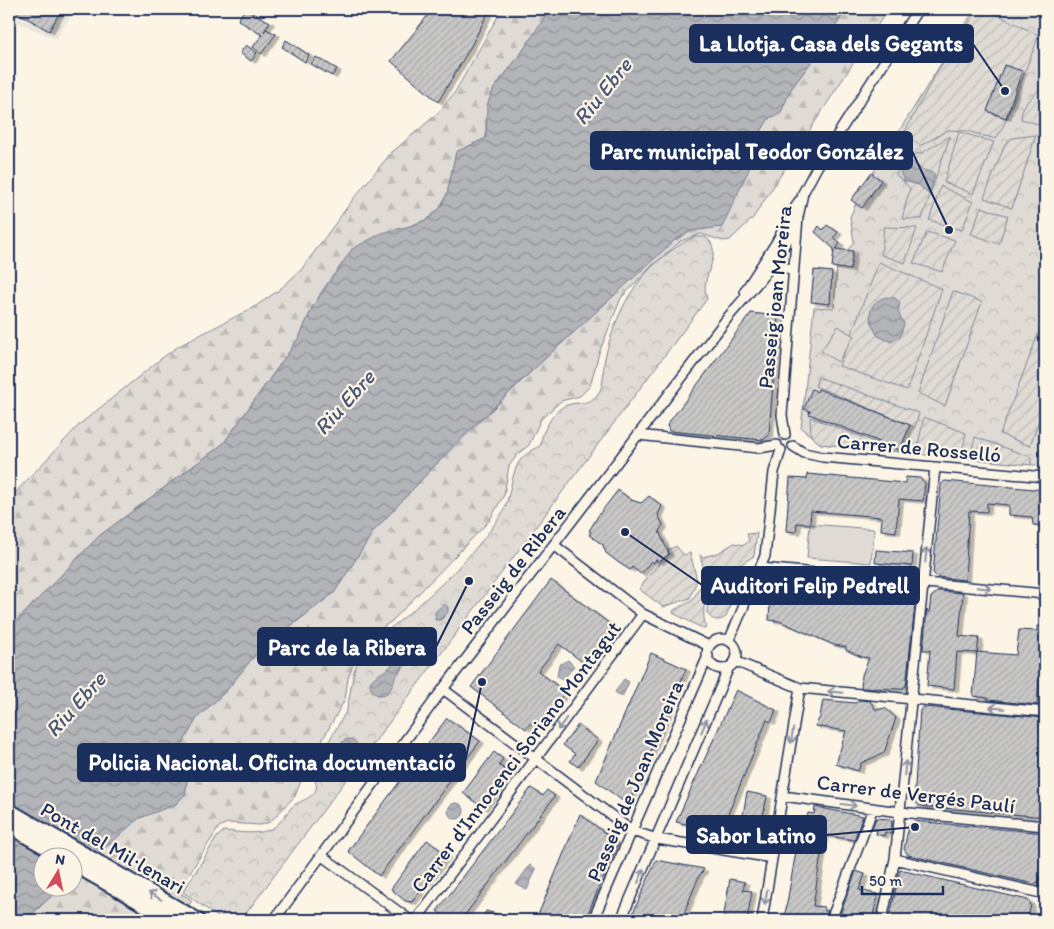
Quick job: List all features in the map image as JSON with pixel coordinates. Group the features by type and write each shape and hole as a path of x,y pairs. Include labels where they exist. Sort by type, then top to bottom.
{"main road":[{"name":"Pont del Mil·lenari","path":"9,811 197,920"},
{"name":"Pont del Mil·lenari","path":"9,826 44,846"},
{"name":"Pont del Mil·lenari","path":"82,869 172,920"}],"street":[{"name":"Passeig joan Moreira","path":"784,435 782,415 793,272 798,217 803,193 816,167 918,9"},
{"path":"729,316 776,243 803,193"},
{"path":"729,316 773,265 790,238 798,217"},
{"path":"773,265 787,268 793,272"},
{"name":"Passeig de Ribera","path":"274,920 443,689 729,316"},
{"path":"638,435 759,448 779,448 789,450 793,446 792,439 784,435 778,439 779,448 774,472 767,542 761,568 729,641"},
{"name":"Carrer de Rosselló","path":"793,446 804,453 823,457 1045,477"},
{"path":"882,920 895,859 935,468"},
{"path":"554,545 643,614 709,646"},
{"path":"761,568 1045,594"},
{"name":"Carrer d'Innocenci Soriano Montagut","path":"416,920 643,614"},
{"path":"709,646 720,639 729,641 736,650 732,664"},
{"path":"709,646 708,656 716,667 732,664 800,688 1045,712"},
{"name":"Passeig de Joan Moreira","path":"593,920 708,656"},
{"name":"Passeig de Joan Moreira","path":"621,920 732,664"},
{"path":"762,920 800,688"},
{"path":"443,689 632,831 657,839 772,858"},
{"name":"Carrer de Vergés Paulí","path":"783,796 900,812 1045,826"},
{"path":"832,920 873,808"},
{"path":"322,856 410,920"},
{"path":"895,859 1045,894"},
{"path":"1043,920 1045,913"}],"shaded area":[{"path":"9,9 75,9 56,39 9,19"}],"green space":[{"path":"502,9 550,9 522,52 493,90 486,122 486,138 456,152 447,194 440,208 428,219 399,230 332,276 313,306 299,338 223,444 99,536 9,629 9,502 14,494 80,424 162,358 179,346 256,306 279,290 301,270 354,198 391,153 436,115 455,92"},
{"path":"847,9 888,9 753,218 730,240 723,241 701,234 681,241 654,264 621,298 599,353 590,386 580,396 561,401 541,419 529,445 517,455 509,466 504,495 489,521 392,621 380,629 357,655 348,678 345,699 304,773 295,796 270,822 260,825 227,823 219,827 178,891 192,901 176,920 26,920 51,896 82,896 82,868 138,818 176,804 185,794 187,781 180,756 183,743 197,718 226,691 258,651 334,593 374,531 420,480 537,366 649,262 675,240 691,231 703,229 751,165 754,143 769,118 780,114 791,89"},
{"path":"975,9 1034,9 1045,17 1045,466 821,444 801,428 814,307 834,308 837,264 854,242 850,217 860,194"},
{"path":"978,9 985,9 1039,35 1006,121 996,139 967,131 948,130 920,146 904,133 935,75"},
{"path":"1045,85 1045,126 1021,119 1023,108"},
{"path":"959,132 994,142 973,194 944,182"},
{"path":"1036,135 1012,208 984,198 1005,144 1012,138"},
{"path":"950,136 922,219 902,219 910,188 896,175 905,156 922,153"},
{"path":"941,186 973,202 962,230 929,220"},
{"path":"981,207 1008,216 999,244 971,234"},
{"path":"884,227 917,228 905,263 881,255"},
{"path":"927,232 955,240 942,272 913,263"},
{"path":"694,237 706,237 713,251 705,290 707,299 241,920 222,920 183,892 217,837 224,831 253,833 267,831 280,822 293,806 309,798 315,792 316,783 311,772 347,710 354,671 360,656 376,652 379,638 382,634 430,595 477,547 505,509 518,464 524,456 541,445 544,432 555,414 561,408 568,405 592,400 600,391 610,338 625,302 635,287 660,259"},
{"path":"879,262 942,289 907,390 839,366"},
{"path":"953,291 982,302 945,406 918,393"},
{"path":"1042,324 1045,325 1045,403 1030,446 1000,434"},
{"path":"838,326 854,336 838,362 821,351"},
{"path":"818,377 919,413 915,427 815,386"},
{"path":"810,417 900,452 821,444 811,436"},
{"path":"924,417 966,433 961,458 916,454"},
{"path":"975,437 1031,457 1031,465 970,459"},
{"path":"810,524 874,529 871,563 807,558"},
{"path":"757,533 754,556 725,574 713,586 708,585 700,555 703,557 718,553 734,543 744,545 749,541 747,534"},
{"path":"676,546 684,555 690,553 697,580 690,598 663,607 639,589 657,565 670,554 668,550"},
{"path":"737,572 742,574 726,617 721,620 713,619 707,613 712,593 720,583"},
{"path":"700,587 705,589 704,612 706,628 704,629 673,613 674,610 692,601"}],"water":[{"name":"Riu Ebre","path":"550,9 847,9 791,89 780,114 769,118 754,143 751,165 722,227 691,231 675,240 537,366 453,446 374,531 334,593 258,651 226,691 197,718 183,743 180,756 187,781 185,794 176,804 138,819 82,868 82,846 32,846 32,896 51,896 26,920 9,920 9,629 99,536 223,444 299,338 313,306 352,249 382,233 414,225 428,219 440,208 447,194 456,152 486,138 487,105 493,90 522,52"},
{"path":"905,156 921,169 935,174 929,195 919,185 904,181 898,166"},
{"path":"886,297 895,298 900,303 898,312 904,324 900,337 891,342 878,336 872,324 870,313 874,304"},
{"path":"444,604 448,607 448,612 441,620 435,620 436,611"},
{"path":"404,642 412,646 413,656 397,675 391,689 386,694 377,695 371,689 371,680 389,668 393,661 396,645"},
{"path":"568,660 574,666 563,680 557,676 559,665"},
{"path":"624,679 629,682 622,697 615,692"},
{"path":"349,739 355,742 358,748 355,754 349,757 343,754 340,748 343,742"},
{"path":"456,803 464,811 456,819 448,811"},
{"path":"530,865 536,869 527,890 516,884"}],"building":[{"path":"11,9 62,9 49,31"},
{"path":"245,9 270,22 264,32 266,29 276,34 261,54 253,47 262,35 238,20"},
{"path":"433,9 490,9 438,102 391,61"},
{"path":"286,40 309,55 305,62 282,47"},
{"path":"246,45 257,53 251,61 240,53"},
{"path":"316,57 337,69 332,76 311,64"},
{"path":"1004,65 1022,71 1006,118 987,111"},
{"path":"871,173 881,180 862,208 851,200"},
{"path":"827,225 838,232 833,238 840,243 836,249 853,251 850,270 832,267 834,249 815,232 819,226 823,230"},
{"path":"814,270 832,272 830,304 811,302"},
{"path":"751,313 778,316 769,435 763,440 669,431 667,425"},
{"path":"812,389 817,392 818,389 910,425 900,450 809,414 810,411 804,409"},
{"path":"807,474 905,483 906,477 920,478 925,483 923,501 899,499 896,532 881,530 882,517 811,511 810,524 797,523 796,532 786,531 790,478 807,479"},
{"path":"945,481 1045,490 1045,526 1033,525 1032,517 1009,515 1009,505 987,503 987,512 969,511 965,580 937,577 933,573 941,484"},
{"path":"618,490 631,500 641,503 649,496 662,506 658,515 663,525 659,531 669,554 659,562 656,560 654,563 651,561 641,574 632,567 630,570 619,563 606,553 603,545 589,535 591,532 589,531 598,516"},
{"path":"876,550 913,553 912,566 875,563"},
{"path":"777,579 910,591 916,597 906,686 901,689 861,688 862,675 869,658 862,657 846,650 846,647 834,645 779,621 769,620 771,583"},
{"path":"551,580 614,627 585,664 559,644 538,671 565,692 538,727 532,722 526,729 471,687"},
{"path":"938,591 963,593 959,636 979,638 977,653 957,652 954,689 927,686 930,650 923,650 927,610 929,613 931,597"},
{"path":"1037,626 1045,626 1045,681 1039,680 1037,705 988,700 988,698 973,696 977,652 1016,655 1019,630 1037,631"},
{"path":"651,653 686,669 628,805 596,781"},
{"path":"736,690 776,710 771,722 767,720 721,831 676,822"},
{"path":"823,700 855,703 860,700 870,701 876,710 885,708 896,718 884,753 861,763 858,771 836,764 846,731 815,726 820,717"},
{"path":"924,707 1045,718 1045,817 919,806 914,800 920,710"},
{"path":"447,718 480,741 379,876 348,851"},
{"path":"578,725 598,740 578,767 570,761 575,754 563,745"},
{"path":"494,752 503,759 499,765 510,773 483,808 463,793"},
{"path":"531,788 543,796 547,790 555,796 461,920 455,920 449,916 447,919 437,911"},
{"path":"747,792 767,796 761,826 751,824 750,834 740,833"},
{"path":"815,807 863,816 854,840 824,835 813,906 824,907 824,911 828,911 825,920 784,920 802,817 807,818 808,813 814,814"},
{"path":"580,814 618,843 585,920 536,920"},
{"path":"876,818 890,819 892,823 891,834 885,832 884,836 876,834 877,830 872,829"},
{"path":"915,821 1045,833 1045,860 1039,881 1034,884 908,855 904,849 909,825"},
{"path":"427,840 447,855 412,902 405,901 391,889"},
{"path":"656,860 704,869 699,876 684,913 680,916 681,920 630,920"},
{"path":"900,870 1028,900 1031,905 1027,920 973,920 957,916 956,920 889,920"},
{"path":"856,871 865,874 859,890 878,894 872,920 838,920"},
{"path":"730,879 745,882 743,890 752,891 747,920 723,920"},
{"path":"486,911 510,918 510,920 482,920"}],"place":[{"name":"La Llotja. Casa dels Gegants","path":"1005,91"},
{"name":"Parc municipal Teodor González","path":"949,230"},
{"name":"Auditori Felip Pedrell","path":"625,532"},
{"name":"Parc de la Ribera","path":"469,581"},
{"name":"Policia Nacional. Oficina documentació","path":"482,682"},
{"name":"Sabor Latino","path":"915,827"}]}
